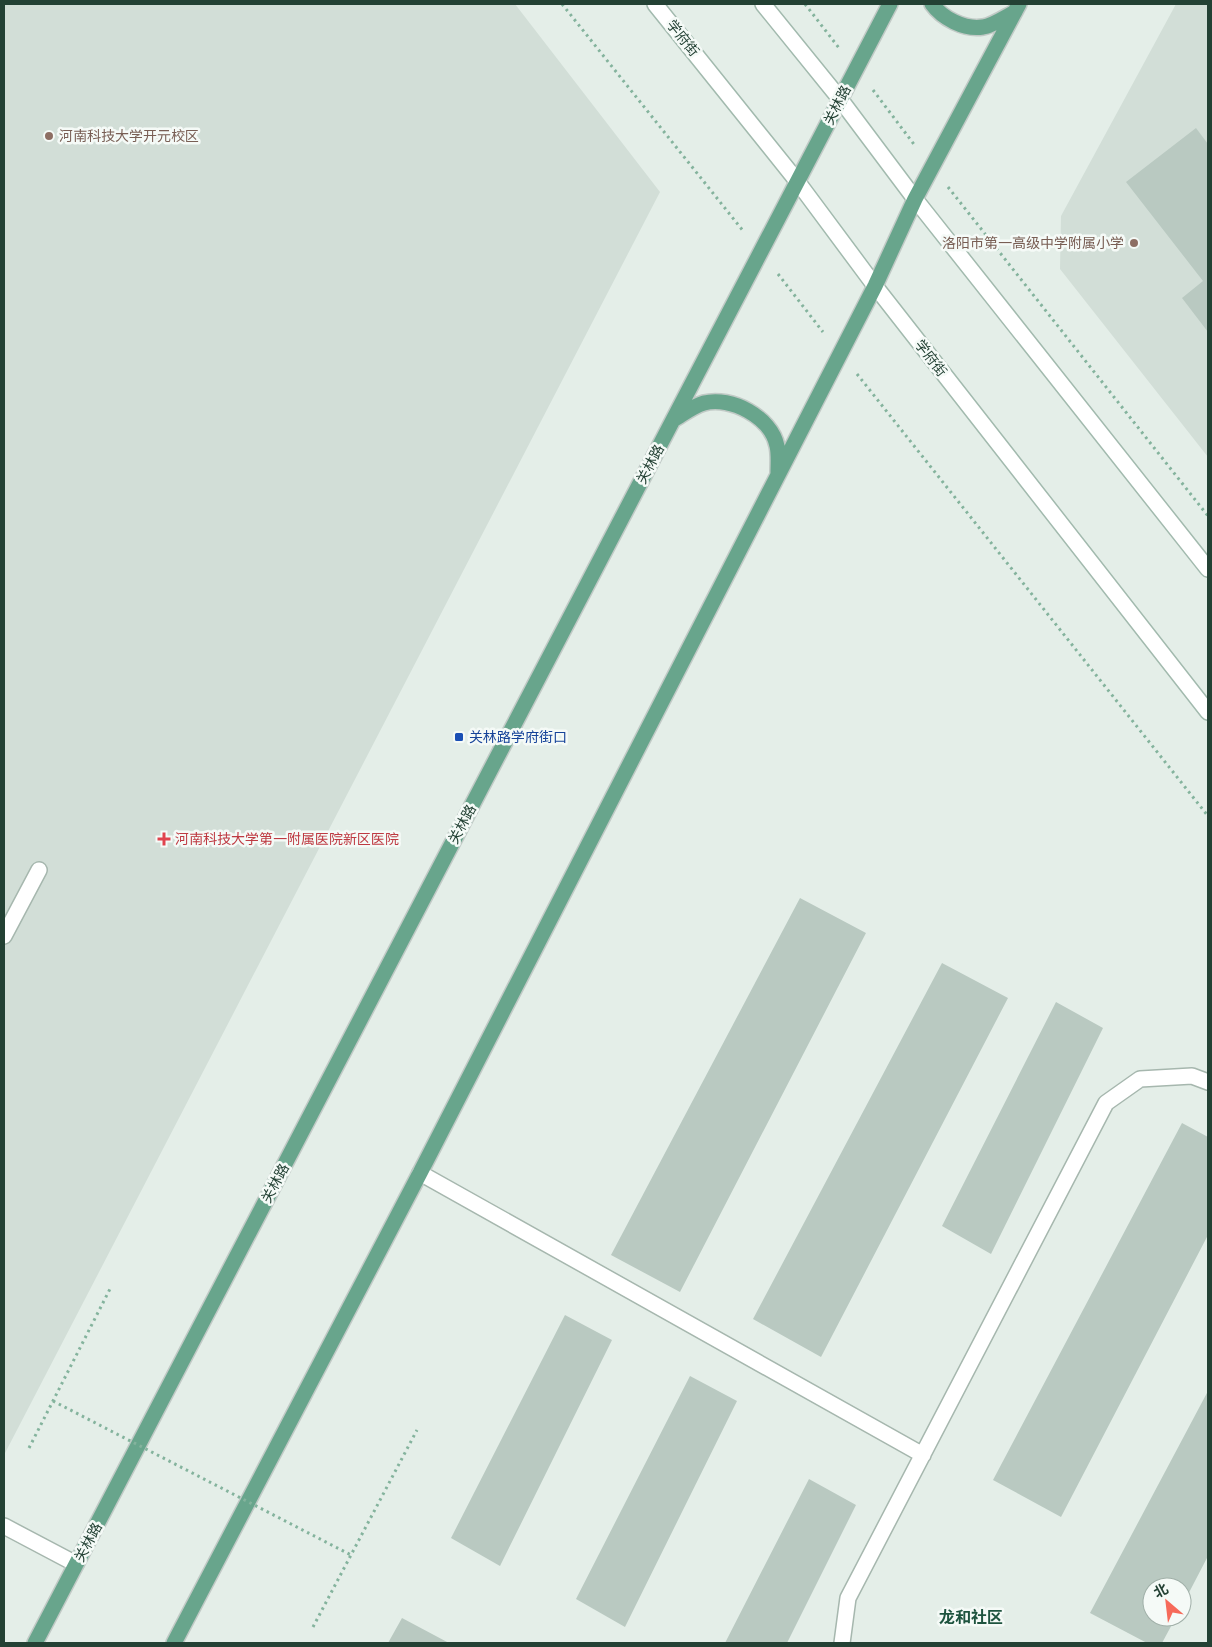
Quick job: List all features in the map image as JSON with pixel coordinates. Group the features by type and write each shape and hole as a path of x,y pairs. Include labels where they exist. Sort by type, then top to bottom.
{"main road":[{"name":"学府街","path":"655,4 797,181 875,286 1208,712"},
{"path":"763,4 840,99 915,199 1208,569"},
{"name":"关林路","path":"35,1643 890,4"},
{"path":"932,4 938,12 958,24 983,27 1017,8"},
{"path":"174,1643 420,1173 875,286 915,199 1017,8"},
{"path":"673,420 703,404 722,401 743,408 765,423 777,445 778,475"},
{"path":"4,936 39,870"},
{"path":"842,1643 848,1598 1106,1103 1140,1079 1192,1076 1208,1082"},
{"path":"420,1173 923,1455"},
{"path":"4,1526 76,1564"}],"path":[{"path":"562,4 1208,816"},
{"path":"805,4 1208,516"},
{"path":"29,1448 111,1287"},
{"path":"53,1401 351,1555"},
{"path":"313,1627 417,1430"}],"shaded area":[{"name":"河南科技大学第一附属医院新区医院","path":"4,4 515,4 660,192 4,1455"},
{"name":"洛阳市第一高级中学附属小学","path":"1176,4 1208,4 1208,457 1060,269 1061,216"}],"building":[{"path":"1196,128 1208,144 1208,332 1182,298 1203,281 1126,182"},
{"path":"800,898 866,933 680,1292 611,1255"},
{"path":"942,963 1008,998 821,1357 753,1319"},
{"path":"1056,1002 1103,1028 991,1254 942,1226"},
{"path":"1182,1123 1208,1137 1208,1235 1061,1517 993,1480"},
{"path":"565,1315 612,1340 500,1566 451,1538"},
{"path":"690,1376 737,1401 625,1627 576,1599"},
{"path":"1208,1391 1208,1556 1192,1587 1192,1577 1142,1577 1142,1627 1171,1627 1162,1643 1147,1643 1090,1613"},
{"path":"809,1479 856,1505 787,1643 725,1643"},
{"path":"402,1618 449,1643 388,1643"}],"place":[{"name":"河南科技大学开元校区","path":"49,136"},
{"name":"洛阳市第一高级中学附属小学","path":"1134,243"},
{"name":"关林路学府街口","path":"459,737"},
{"name":"河南科技大学第一附属医院新区医院","path":"164,839"}],"district":[{"name":"龙和社区","path":"971,1617"}]}
